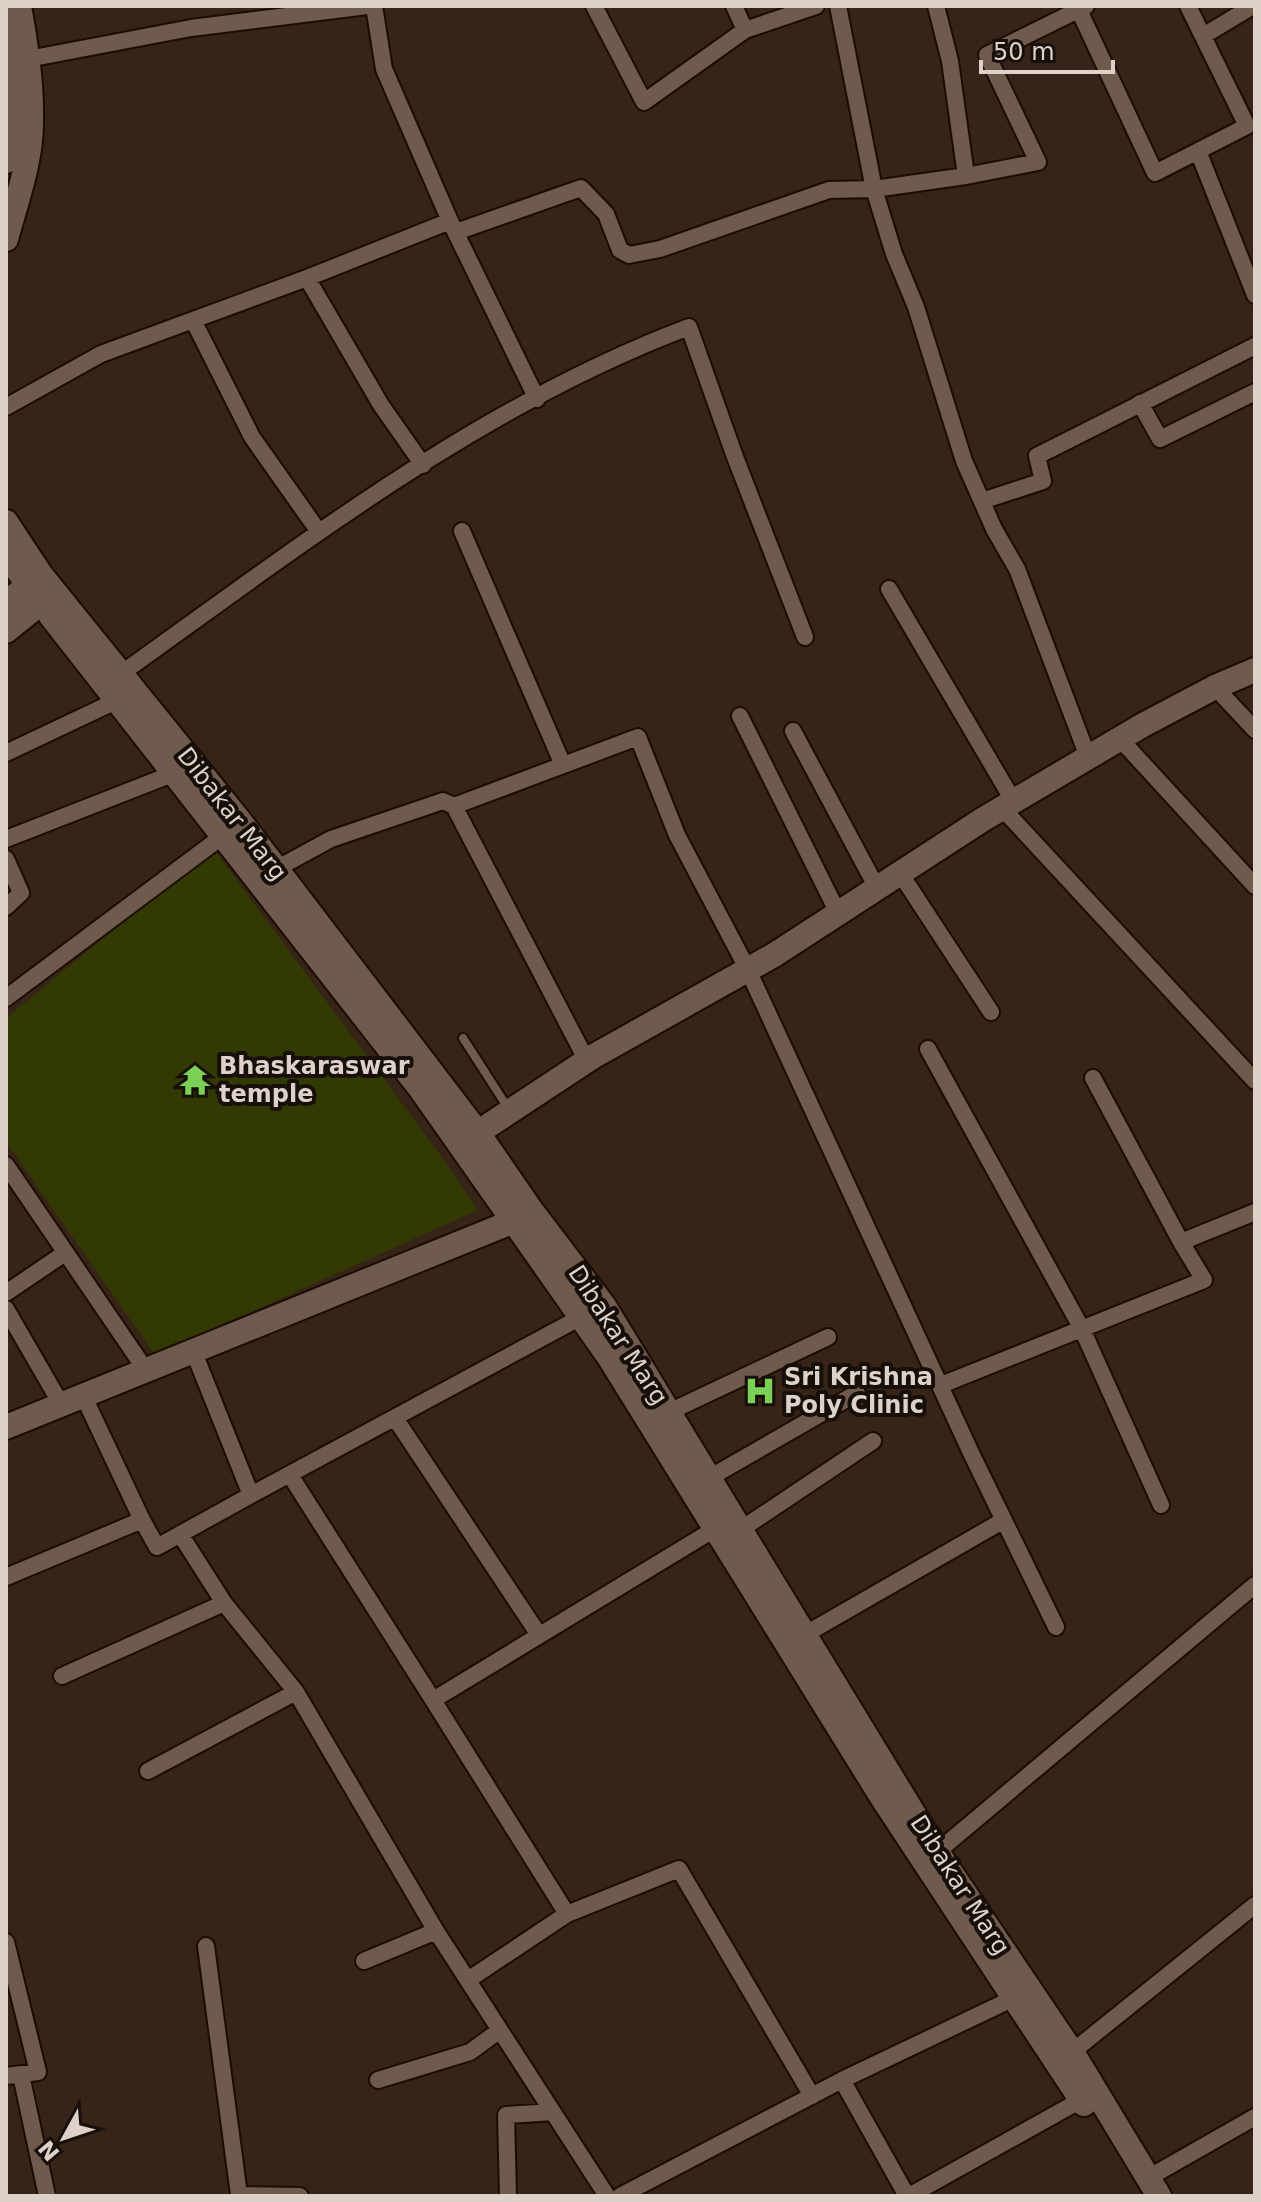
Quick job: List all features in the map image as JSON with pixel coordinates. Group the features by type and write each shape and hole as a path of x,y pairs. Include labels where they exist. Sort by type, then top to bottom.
{"main road":[{"path":"6,239 32,126 28,59 19,6"},
{"path":"6,14 14,110 6,161"},
{"name":"Dibakar Marg","path":"6,522 42,589 118,700 420,1088 469,1138 531,1210 604,1306 709,1478 730,1525 874,1786 1014,1998 1077,2077"},
{"name":"Dibakar Marg","path":"6,554 122,673 276,869 469,1138 514,1221 730,1525 804,1635 1149,2190"},
{"path":"6,603 42,589"},
{"path":"6,631 42,589"},
{"path":"469,1138 587,1061 748,970 1088,757 1215,687 1255,670"},
{"path":"6,1427 514,1221"}],"street":[{"path":"28,59 287,11 367,6"},
{"path":"374,6 384,69 453,226 537,399"},
{"path":"594,6 644,102 745,30 816,6"},
{"path":"734,6 745,30"},
{"path":"838,6 874,189 894,254 916,307 964,461 1017,569 1088,757"},
{"path":"936,6 950,61 966,176"},
{"path":"6,407 101,354 453,226 581,188 606,214 620,250 629,255 660,249 829,190 874,189 1038,162 987,55 1081,7 1155,173 1247,126 1188,6"},
{"path":"1203,36 1253,6"},
{"path":"1198,151 1255,295"},
{"path":"307,278 381,405 423,465"},
{"path":"193,320 252,437 319,532"},
{"path":"122,673 319,532 451,444 630,350 689,327 735,457 805,637"},
{"path":"982,501 1043,481 1037,456 1255,346"},
{"path":"1140,403 1160,439 1255,392"},
{"path":"462,531 563,765"},
{"path":"889,589 1008,805 1255,1081"},
{"path":"1215,687 1255,730"},
{"path":"6,753 118,700"},
{"path":"740,716 838,913"},
{"path":"793,731 877,888"},
{"path":"454,806 638,737 677,835 748,970 1056,1627"},
{"path":"1121,740 1255,886"},
{"path":"6,839 175,773"},
{"path":"276,869 331,839 443,801 454,806 587,1061"},
{"path":"9,991 224,835"},
{"path":"6,859 21,893 6,907"},
{"path":"900,873 991,1012"},
{"path":"928,1049 1082,1329 1161,1505"},
{"path":"941,1385 1204,1280 1093,1078"},
{"path":"6,1165 145,1369"},
{"path":"1181,1242 1255,1212"},
{"path":"6,1293 65,1253"},
{"path":"6,1309 72,1400 157,1547 581,1317"},
{"path":"669,1412 828,1337"},
{"path":"193,1350 251,1495"},
{"path":"709,1478 857,1393"},
{"path":"395,1418 539,1635"},
{"path":"433,1700 873,1441"},
{"path":"290,1475 567,1914"},
{"path":"6,1577 142,1520"},
{"path":"804,1635 1004,1520"},
{"path":"180,1534 224,1603 296,1692 436,1931 607,2196"},
{"path":"937,1852 1255,1585"},
{"path":"62,1676 224,1603"},
{"path":"148,1771 296,1692"},
{"path":"468,1980 567,1914 679,1869 812,2096"},
{"path":"842,2080 908,2196 1077,2077 1255,1905"},
{"path":"364,1961 436,1931"},
{"path":"6,1942 8,1962 38,2072 13,2076 47,2196"},
{"path":"206,1946 239,2195 300,2196"},
{"path":"620,2196 842,2080 1014,1998"},
{"path":"378,2080 470,2052 500,2030"},
{"path":"508,2196 506,2115 553,2112"},
{"path":"1149,2190 1255,2117"}],"lane":[{"path":"463,1038 511,1111"}],"green space":[{"name":"Bhaskaraswar temple","path":"213,848 478,1210 155,1355 6,1142 6,1018"}],"place":[{"name":"Bhaskaraswar temple","path":"195,1080"},
{"name":"Sri Krishna Poly Clinic","path":"760,1391"}]}
